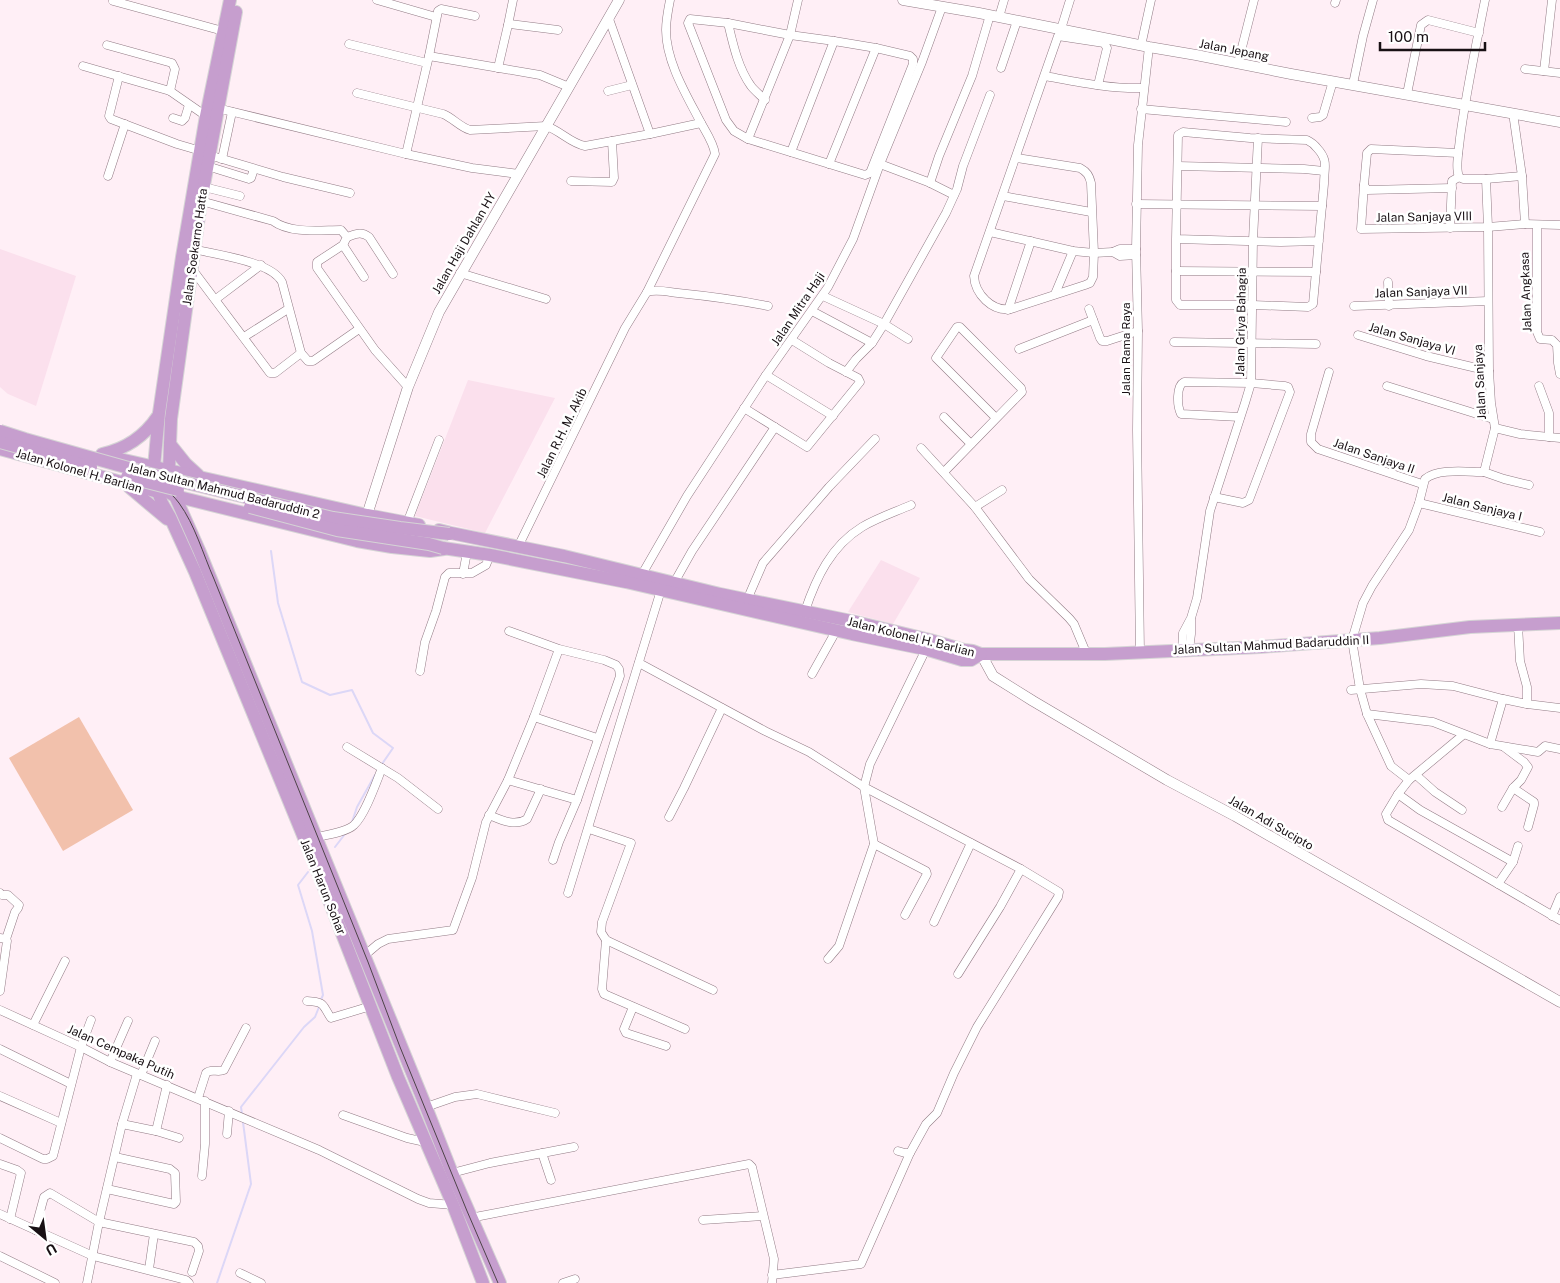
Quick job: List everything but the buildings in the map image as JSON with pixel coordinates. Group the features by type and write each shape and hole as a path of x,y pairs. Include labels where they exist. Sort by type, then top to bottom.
{"highway":[{"name":"Jalan Soekarno Hatta","path":"175,496 169,470 171,419 204,187 206,116 230,0"},
{"name":"Jalan Soekarno Hatta","path":"161,489 154,467 159,413 182,257 217,108 238,0"},
{"path":"99,455 117,450 134,442 151,426 159,413"},
{"name":"Jalan Kolonel H. Barlian","path":"0,426 99,455 450,534 564,556 747,600 805,611 896,638 928,645 962,660 971,660 981,654"},
{"name":"Jalan Sultan Mahmud Badaruddin 2","path":"0,430 25,439 142,472 333,518 450,534"},
{"name":"Jalan Sultan Mahmud Badaruddin 2","path":"0,442 156,485 208,496 337,530 430,544 445,549"},
{"path":"170,444 186,464 201,477"},
{"name":"Jalan Kolonel H. Barlian","path":"0,449 126,484 161,489"},
{"path":"132,462 136,472 135,476 133,480 126,484 173,524"},
{"path":"169,470 167,480 161,489 175,496 357,541 430,551 445,549"},
{"path":"213,505 216,489 222,482"},
{"name":"Jalan Harun Sohar","path":"161,489 162,503 293,796 316,837 470,1218 500,1283"},
{"name":"Jalan Harun Sohar","path":"175,496 190,526 293,796 370,1006 483,1283"},
{"path":"190,526 191,517 195,511 213,505"},
{"name":"Jalan Kolonel H. Barlian","path":"445,549 490,555 719,602 836,631 896,638"},
{"name":"Jalan Sultan Mahmud Badaruddin II","path":"981,654 1086,655 1186,651 1380,638 1470,627 1560,623"}],"street":[{"path":"377,0 436,17"},
{"path":"498,68 512,0"},
{"name":"Jalan Haji Dahlan HY","path":"367,515 408,388 439,312 619,0"},
{"path":"357,93 448,116 470,130 546,126 553,128 576,144 586,146 701,123 682,90 668,50 666,32 670,0"},
{"path":"748,139 790,36 798,0"},
{"name":"Jalan Jepang","path":"903,0 937,4 1145,47 1560,122"},
{"path":"930,183 994,16 1004,0"},
{"path":"1061,29 1070,0"},
{"name":"Jalan Rama Raya","path":"1140,652 1136,204 1145,47 1151,0"},
{"path":"1238,63 1254,0"},
{"path":"1353,84 1373,0"},
{"path":"1460,177 1458,174 1458,153 1464,105 1485,0"},
{"path":"1544,71 1552,0"},
{"path":"113,1 223,31"},
{"name":"Jalan Mitra Haji","path":"642,576 687,496 766,375 823,296 853,239 880,164 922,62 937,4"},
{"path":"406,154 438,11 441,9 475,16"},
{"path":"691,18 728,23 790,36 834,41 904,53 913,59 906,84 868,175 748,139 734,132 726,120 688,23 691,18"},
{"path":"609,19 650,134"},
{"path":"1407,94 1422,24 1428,20 1479,33"},
{"path":"1001,68 1017,21"},
{"path":"508,25 512,23 558,30"},
{"path":"728,23 741,67 750,85 765,100"},
{"path":"1017,158 1080,168 1086,172 1091,183 1094,253 1090,283 1008,310 991,306 976,288 974,276 1046,76 1058,36 1104,43 1107,48 1098,85"},
{"path":"791,152 834,41"},
{"path":"349,44 428,60 540,75 569,87"},
{"path":"107,45 172,63 175,69 170,92"},
{"path":"829,164 876,48"},
{"path":"83,66 170,92 206,116"},
{"path":"1525,69 1560,73"},
{"path":"119,76 109,116 111,120 177,144 250,179 253,172"},
{"path":"1046,76 1143,91"},
{"path":"1312,118 1323,115 1333,81"},
{"path":"608,90 632,85"},
{"path":"846,372 872,343 884,324 946,213 990,95"},
{"path":"173,118 182,120 185,118 189,105"},
{"path":"217,108 406,154 472,168 519,174"},
{"path":"1141,109 1286,122"},
{"path":"222,158 232,112"},
{"path":"1508,112 1522,176 1525,224"},
{"name":"Jalan R.H. M. Akib","path":"518,547 626,328 647,292 715,154 715,150 701,123"},
{"path":"108,176 124,124"},
{"path":"1182,132 1258,138 1307,140 1326,159 1313,304 1311,306 1180,305 1176,300 1178,135 1182,132"},
{"name":"Jalan Griya Bahagia","path":"1186,651 1183,633 1191,618 1197,598 1210,511 1251,383 1253,240 1258,138"},
{"path":"572,181 612,182 614,178 612,141"},
{"path":"1452,188 1367,190 1364,186 1367,153 1371,149 1458,153"},
{"path":"206,157 222,158 350,193"},
{"path":"880,164 930,183 954,195"},
{"path":"1178,166 1324,171"},
{"path":"1450,228 1452,181 1460,177 1463,179 1486,179 1522,176"},
{"name":"Jalan Sanjaya","path":"1484,472 1495,428 1489,371 1486,179"},
{"name":"Jalan Sanjaya VIII","path":"1364,186 1361,229 1488,227 1525,224 1560,225"},
{"path":"204,187 240,196"},
{"path":"1003,196 1091,212"},
{"path":"201,201 273,221 283,227 341,230 347,237"},
{"path":"1136,204 1322,206"},
{"name":"Jalan Angkasa","path":"1536,225 1537,332 1540,339 1552,340 1557,345 1560,374"},
{"path":"990,232 1073,251 1113,252 1120,256 1136,252"},
{"path":"393,274 369,237 364,233 347,237 342,245 317,262 317,268 359,329 408,388"},
{"path":"1176,238 1281,242 1319,241"},
{"path":"1008,310 1031,241"},
{"path":"342,245 364,277"},
{"path":"194,249 261,265 279,276 301,353 308,361 313,361 359,329"},
{"path":"1056,294 1073,251"},
{"path":"216,299 261,265"},
{"path":"192,269 270,373 275,373 301,353"},
{"path":"1176,271 1316,272"},
{"path":"460,273 546,299"},
{"path":"1388,282 1390,306"},
{"path":"647,292 667,292 726,298 768,306"},
{"path":"823,296 884,324 908,339"},
{"name":"Jalan Sanjaya VII","path":"1354,306 1488,301"},
{"path":"244,337 288,309"},
{"path":"1089,309 1102,341 1138,331"},
{"path":"812,311 872,343"},
{"path":"1019,349 1093,320"},
{"path":"944,472 1022,392 1021,388 960,327 957,327 936,358 996,418"},
{"name":"Jalan Sanjaya VI","path":"1358,335 1426,356 1489,371"},
{"path":"744,408 807,447 860,382 858,378 792,340"},
{"path":"1174,342 1316,344"},
{"name":"Jalan Sanjaya II","path":"1329,372 1310,439 1311,442 1318,449 1422,484"},
{"path":"766,375 833,416"},
{"path":"1214,497 1243,503 1249,500 1290,392 1288,387 1285,386 1251,383 1181,383 1179,387 1179,412 1182,415 1240,418"},
{"path":"1387,386 1493,419"},
{"path":"1539,386 1549,413 1549,437"},
{"path":"944,417 971,444"},
{"path":"674,583 692,551 775,427"},
{"path":"1495,428 1520,434 1560,438"},
{"path":"747,600 763,563 829,487 874,439"},
{"path":"407,523 439,440"},
{"path":"921,448 975,507 1023,572 1074,624 1086,655"},
{"path":"1462,810 1391,766 1367,714 1360,689 1352,640 1363,603 1408,530 1419,503 1422,484 1425,479 1433,473 1452,471 1484,472 1529,485"},
{"path":"975,507 1002,490"},
{"name":"Jalan Sanjaya I","path":"1419,503 1540,532"},
{"path":"805,611 819,576 831,554 841,543 861,527 911,504"},
{"path":"463,574 467,552"},
{"path":"420,671 425,642 445,577 450,573 472,573 483,567 490,555"},
{"path":"568,893 661,590"},
{"path":"1518,625 1520,661 1527,687 1527,704"},
{"path":"509,631 559,648 604,660 616,665 619,669 620,676 577,800 553,860"},
{"path":"812,674 836,631"},
{"path":"828,959 839,946 874,844 864,786 870,764 928,645"},
{"path":"365,955 378,944 388,939 453,930 472,878 489,815 508,780 534,717 559,648"},
{"name":"Jalan Adi Sucipto","path":"981,654 993,676 1033,701 1160,776 1235,816 1560,1002"},
{"path":"470,1218 747,1164 752,1167 774,1259 772,1279 861,1264 910,1153 926,1124 937,1113 976,1027 1058,898 1057,891 1021,870 864,786 809,752 765,731 639,663"},
{"path":"1351,690 1421,684 1453,686 1527,704 1560,708"},
{"path":"1490,744 1503,699"},
{"path":"669,817 722,708"},
{"path":"1367,714 1433,722 1463,735 1504,747 1538,752 1545,746 1560,749"},
{"path":"534,717 598,738"},
{"path":"1463,735 1412,778 1398,794 1386,814 1388,820 1556,918 1560,897"},
{"path":"348,747 398,778 438,809"},
{"path":"1502,807 1528,767 1504,747"},
{"path":"316,837 350,828 372,793 381,767"},
{"path":"508,780 577,800"},
{"path":"1514,788 1534,802 1528,827"},
{"path":"489,815 515,823 523,822 527,819 541,789"},
{"path":"1398,794 1420,810 1512,862"},
{"path":"589,829 630,843 602,922 601,932 606,940 713,990"},
{"path":"934,922 971,843"},
{"path":"874,844 926,871 927,874 905,915"},
{"path":"1498,884 1512,862 1518,846"},
{"path":"958,974 1021,870"},
{"path":"0,893 8,895 19,905 5,939 0,991"},
{"path":"606,940 603,993 685,1030"},
{"path":"33,1025 65,961"},
{"path":"307,1001 320,1003 330,1018 370,1006"},
{"path":"633,1007 624,1029 626,1033 666,1046"},
{"name":"Jalan Cempaka Putih","path":"0,1010 110,1062 319,1150 418,1199 429,1203 452,1205"},
{"path":"0,1138 42,1159 52,1156 81,1047 91,1020"},
{"path":"110,1062 128,1021"},
{"path":"202,1176 205,1144 202,1100 206,1073 224,1070 246,1028"},
{"path":"87,1283 122,1124 139,1074 155,1041"},
{"path":"0,1050 71,1084"},
{"path":"156,1131 167,1085"},
{"path":"426,1107 455,1097 477,1094 555,1113"},
{"path":"0,1096 61,1123"},
{"path":"227,1134 232,1112"},
{"path":"343,1115 407,1138 425,1142"},
{"path":"122,1124 179,1138"},
{"path":"452,1173 490,1163 574,1147"},
{"path":"898,1151 905,1154 910,1153"},
{"path":"542,1153 551,1180"},
{"path":"107,1189 174,1204 176,1202 175,1173 170,1169 114,1157"},
{"path":"0,1164 17,1170 20,1173 10,1219"},
{"path":"35,1230 44,1197 50,1193 99,1222 192,1242 198,1246 199,1251 192,1272"},
{"path":"0,1214 93,1256 149,1269 186,1280 189,1283"},
{"path":"703,1220 763,1216"},
{"path":"149,1269 154,1234"},
{"path":"0,1256 52,1282"},
{"path":"240,1273 262,1283"},
{"path":"563,1283 574,1280"}],"shaded area":[{"path":"0,249 76,276 36,406 8,394 0,387"},
{"path":"468,380 555,398 485,533 415,516"},
{"path":"881,560 920,578 893,624 848,612"},
{"path":"79,717 133,810 63,851 9,758"}],"waterway":[{"path":"271,551 278,603 302,682 330,695 352,690 373,733 393,748 382,764"},
{"path":"352,822 357,807 375,775"},
{"path":"335,847 345,834"},
{"path":"308,872 298,885 312,931 323,995 320,1002"},
{"path":"242,1114 241,1107 304,1027 315,1017 319,1007"},
{"path":"217,1283 251,1184 243,1122"}],"tram line":[{"path":"0,435 145,475 168,491 185,512 368,962 400,1047 498,1283"}]}
